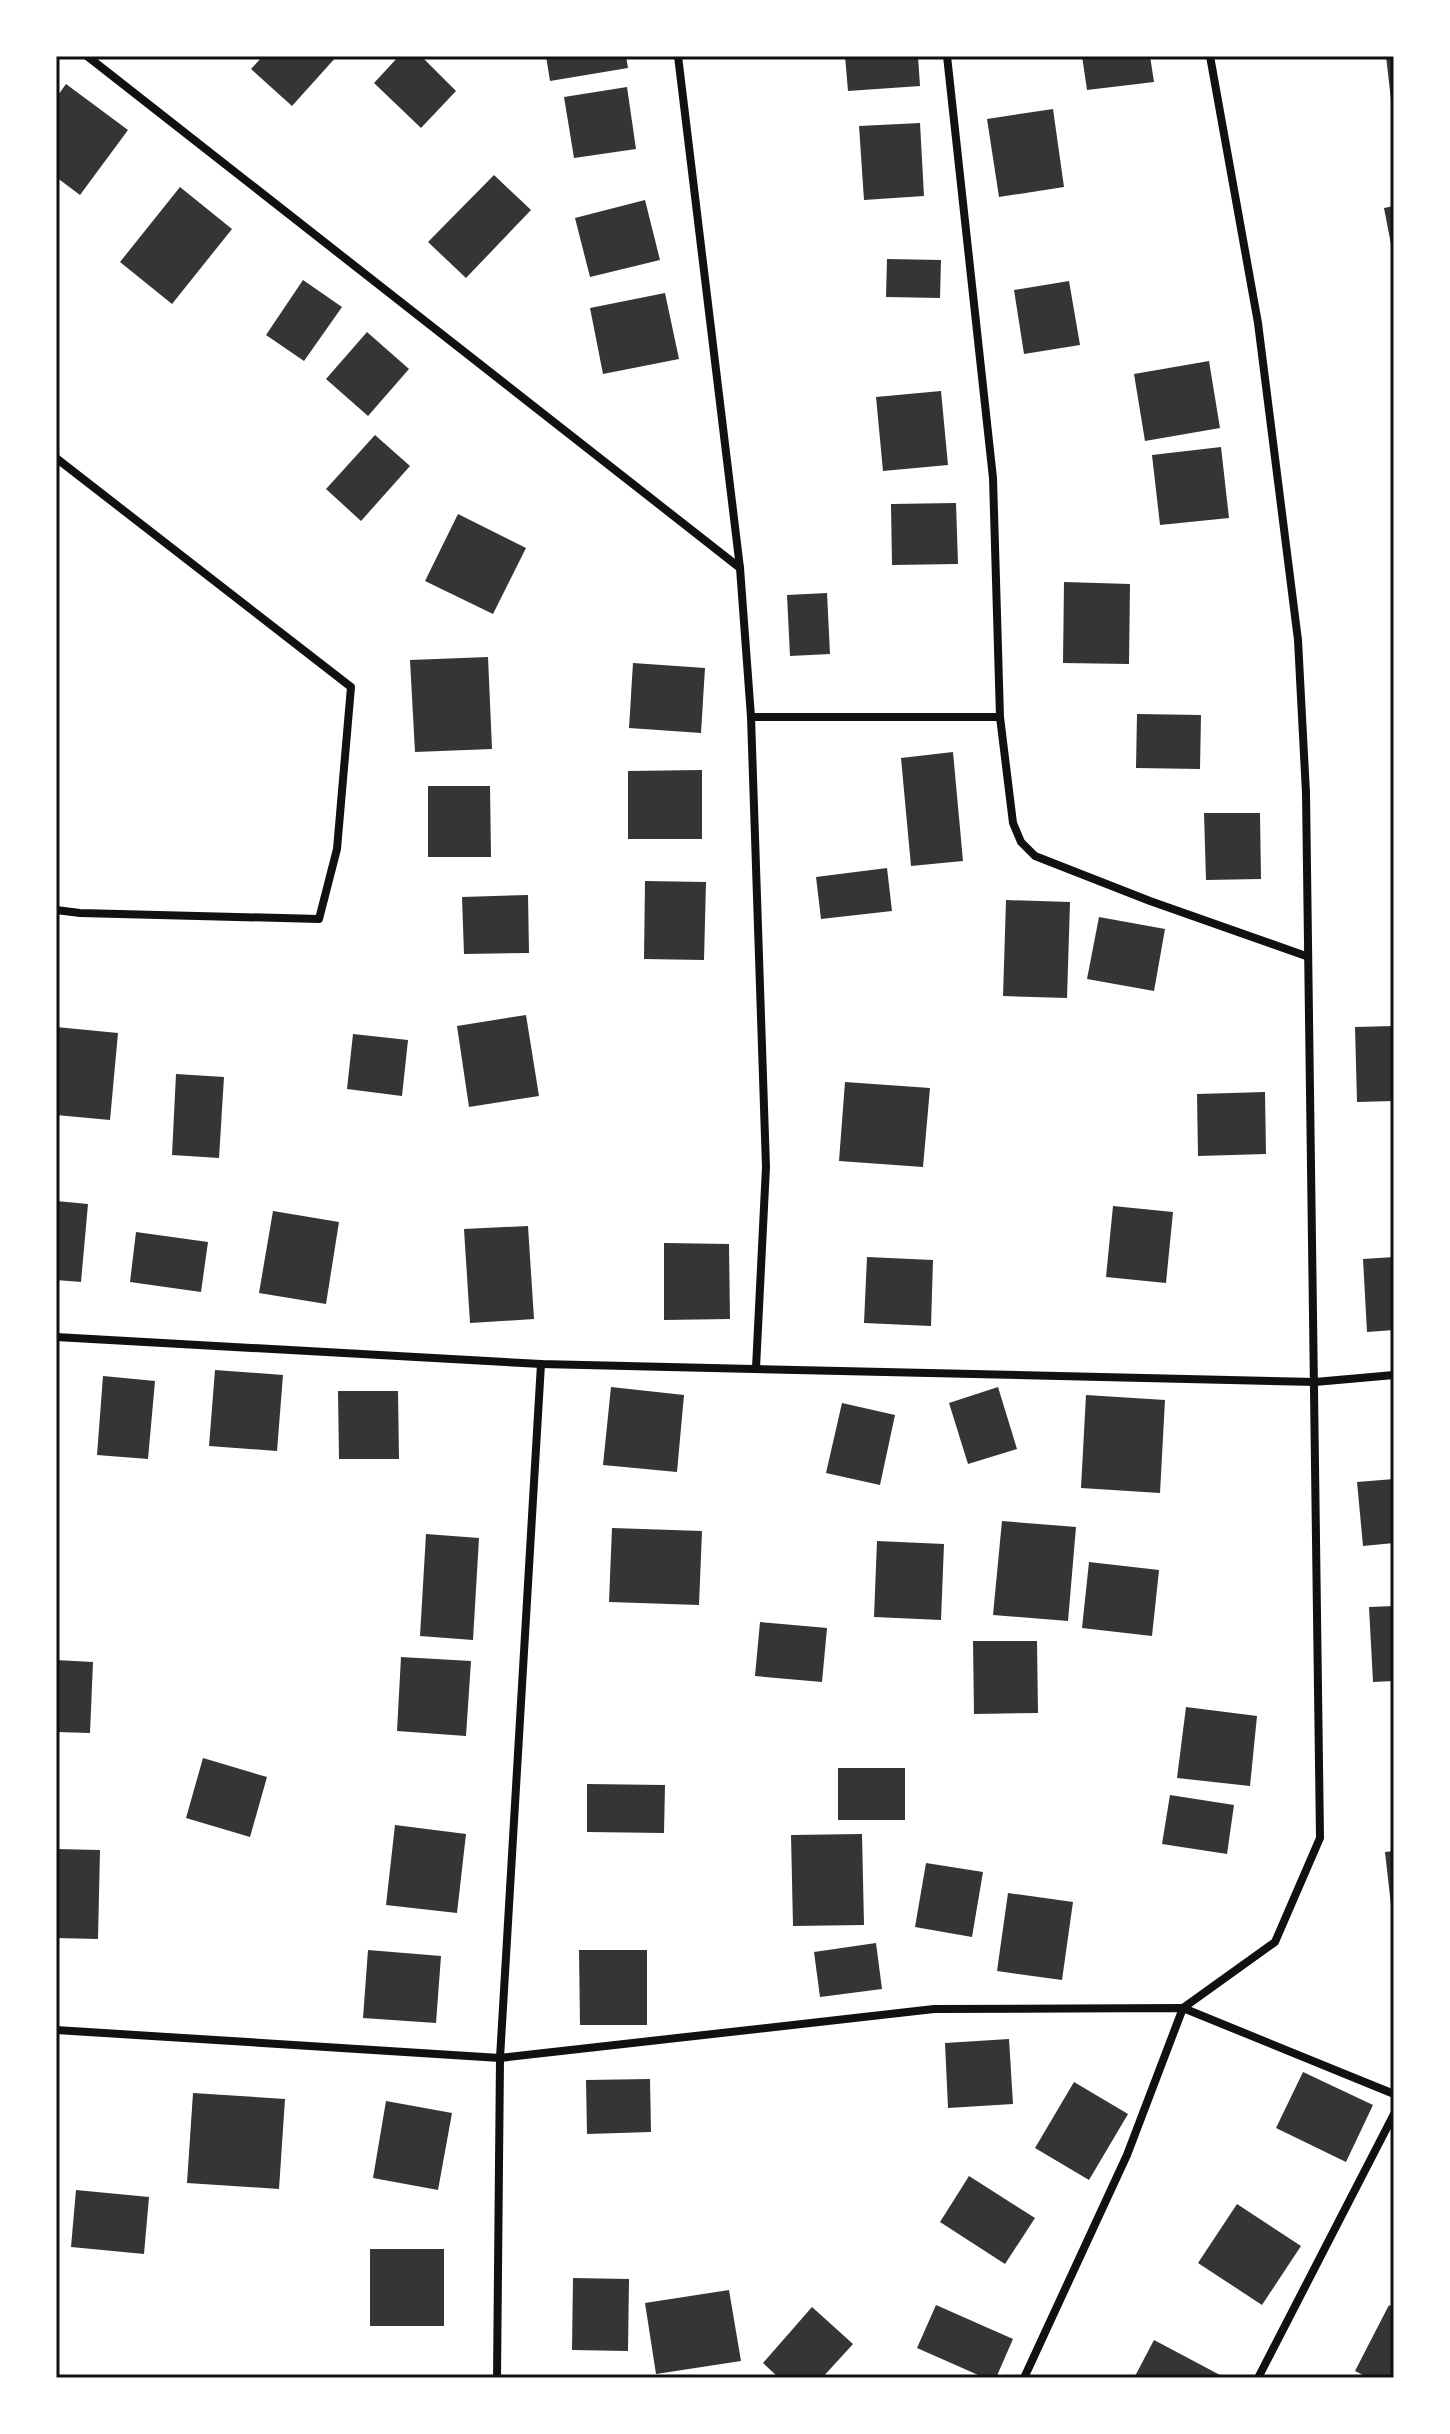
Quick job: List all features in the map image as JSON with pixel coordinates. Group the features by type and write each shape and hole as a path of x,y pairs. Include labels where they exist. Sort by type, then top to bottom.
{"street":[{"path":"87,56 740,568"},
{"path":"678,56 740,568 751,717 766,1167 756,1368"},
{"path":"947,56 993,478 1000,717 1013,823 1021,842 1035,856 1150,901 1306,956"},
{"path":"1024,2378 1127,2155 1183,2008 1275,1942 1320,1838 1306,793 1298,640 1258,323 1210,56"},
{"path":"56,458 351,687 337,849 319,919 56,910"},
{"path":"751,717 1000,717"},
{"path":"56,1337 541,1364 1315,1382 1394,1375"},
{"path":"497,2378 500,2058 541,1364"},
{"path":"56,2030 500,2058 934,2009 1183,2008 1394,2094"},
{"path":"1258,2378 1394,2114"}],"building":[{"path":"263,56 337,56 292,106 251,69"},
{"path":"399,56 421,56 456,91 421,128 374,83"},
{"path":"546,56 626,56 628,68 550,81"},
{"path":"845,56 918,56 920,86 848,91"},
{"path":"1082,56 1150,56 1154,82 1087,90"},
{"path":"1386,56 1394,56 1394,99 1391,100"},
{"path":"66,84 128,130 80,195 56,177 56,98"},
{"path":"627,87 636,149 574,158 564,97"},
{"path":"1053,109 1064,187 999,197 987,119"},
{"path":"920,123 924,196 864,200 859,126"},
{"path":"494,175 531,210 466,278 428,242"},
{"path":"180,187 232,229 172,304 120,262"},
{"path":"645,200 660,260 590,277 575,218"},
{"path":"1394,206 1394,255 1393,255 1384,208"},
{"path":"887,259 941,260 940,298 886,297"},
{"path":"303,280 342,307 304,361 266,335"},
{"path":"1069,281 1080,345 1024,354 1014,290"},
{"path":"665,293 679,359 603,374 590,308"},
{"path":"367,332 409,369 368,416 326,379"},
{"path":"1209,361 1220,428 1145,441 1134,374"},
{"path":"941,391 948,465 883,471 876,397"},
{"path":"375,435 410,466 361,521 326,489"},
{"path":"1221,447 1229,518 1160,525 1152,455"},
{"path":"956,503 958,564 892,565 891,504"},
{"path":"458,514 526,548 493,614 425,581"},
{"path":"1064,582 1130,584 1129,664 1063,663"},
{"path":"827,593 830,654 790,656 787,595"},
{"path":"488,657 492,749 415,752 410,660"},
{"path":"633,663 705,668 701,733 629,728"},
{"path":"1137,714 1201,715 1200,769 1136,768"},
{"path":"953,752 963,861 911,866 901,758"},
{"path":"702,770 702,839 628,839 628,771"},
{"path":"428,786 490,786 491,857 428,857"},
{"path":"1204,813 1260,813 1261,879 1206,880"},
{"path":"887,868 892,911 821,919 816,877"},
{"path":"645,881 706,882 704,960 644,959"},
{"path":"528,895 529,953 464,954 462,897"},
{"path":"1006,900 1070,902 1067,998 1003,996"},
{"path":"1099,917 1165,929 1154,991 1087,979"},
{"path":"526,1015 539,1096 469,1107 457,1026"},
{"path":"1394,1026 1394,1101 1357,1102 1355,1027"},
{"path":"56,1027 118,1033 110,1120 56,1115"},
{"path":"353,1034 408,1040 402,1096 347,1089"},
{"path":"176,1074 224,1077 219,1158 172,1155"},
{"path":"845,1082 930,1088 923,1167 839,1161"},
{"path":"1265,1092 1266,1154 1198,1156 1197,1094"},
{"path":"56,1201 88,1204 81,1282 56,1280"},
{"path":"1113,1206 1173,1212 1166,1283 1106,1277"},
{"path":"273,1211 339,1222 326,1304 259,1293"},
{"path":"528,1226 534,1319 470,1323 464,1229"},
{"path":"136,1232 208,1242 201,1292 130,1282"},
{"path":"664,1243 729,1244 730,1319 664,1320"},
{"path":"867,1257 933,1260 931,1326 864,1323"},
{"path":"1394,1257 1394,1330 1367,1332 1363,1259"},
{"path":"215,1370 283,1375 277,1451 209,1446"},
{"path":"103,1376 155,1381 148,1459 97,1455"},
{"path":"611,1387 684,1395 677,1472 603,1465"},
{"path":"998,1387 1017,1449 968,1464 949,1403"},
{"path":"338,1391 398,1391 399,1459 339,1459"},
{"path":"1086,1395 1165,1400 1160,1493 1081,1488"},
{"path":"842,1403 895,1415 880,1485 826,1473"},
{"path":"1394,1479 1394,1543 1363,1546 1357,1482"},
{"path":"1002,1521 1076,1527 1068,1621 993,1615"},
{"path":"612,1528 702,1531 699,1605 609,1602"},
{"path":"426,1534 479,1538 473,1640 420,1636"},
{"path":"877,1541 944,1544 941,1620 874,1617"},
{"path":"1089,1562 1159,1570 1152,1636 1082,1628"},
{"path":"1394,1606 1394,1681 1373,1682 1369,1607"},
{"path":"760,1622 827,1628 822,1682 755,1676"},
{"path":"973,1641 1037,1641 1038,1713 974,1714"},
{"path":"401,1657 471,1661 466,1736 397,1731"},
{"path":"56,1660 93,1662 90,1733 56,1732"},
{"path":"1186,1707 1257,1716 1250,1786 1177,1778"},
{"path":"203,1758 267,1777 250,1837 186,1818"},
{"path":"838,1768 905,1768 905,1820 838,1820"},
{"path":"587,1784 665,1785 664,1833 587,1832"},
{"path":"1170,1795 1234,1805 1227,1854 1162,1844"},
{"path":"395,1825 466,1834 457,1913 386,1905"},
{"path":"862,1834 864,1925 793,1926 791,1835"},
{"path":"56,1849 100,1850 98,1939 56,1938"},
{"path":"1394,1851 1394,1913 1392,1914 1385,1852"},
{"path":"926,1863 983,1872 972,1937 915,1927"},
{"path":"1008,1893 1073,1902 1062,1980 997,1971"},
{"path":"876,1943 882,1989 820,1997 814,1952"},
{"path":"368,1950 441,1956 436,2023 363,2018"},
{"path":"579,1950 647,1950 647,2025 580,2025"},
{"path":"1009,2039 1013,2104 948,2108 945,2043"},
{"path":"1303,2072 1373,2105 1346,2162 1276,2128"},
{"path":"650,2079 651,2132 587,2134 586,2080"},
{"path":"1074,2082 1128,2114 1089,2180 1035,2148"},
{"path":"193,2093 285,2099 279,2189 187,2183"},
{"path":"386,2101 452,2113 438,2190 373,2178"},
{"path":"969,2176 1035,2218 1005,2264 940,2222"},
{"path":"76,2190 149,2197 144,2254 71,2247"},
{"path":"1237,2204 1301,2246 1262,2305 1198,2263"},
{"path":"370,2249 444,2249 444,2326 370,2326"},
{"path":"573,2278 629,2279 628,2351 572,2350"},
{"path":"729,2290 741,2361 656,2374 645,2303"},
{"path":"936,2305 1013,2339 996,2378 985,2378 917,2348"},
{"path":"1389,2305 1394,2308 1394,2378 1369,2378 1355,2371"},
{"path":"812,2307 853,2344 822,2378 779,2378 763,2363"},
{"path":"1154,2340 1220,2375 1218,2378 1134,2378"}]}
